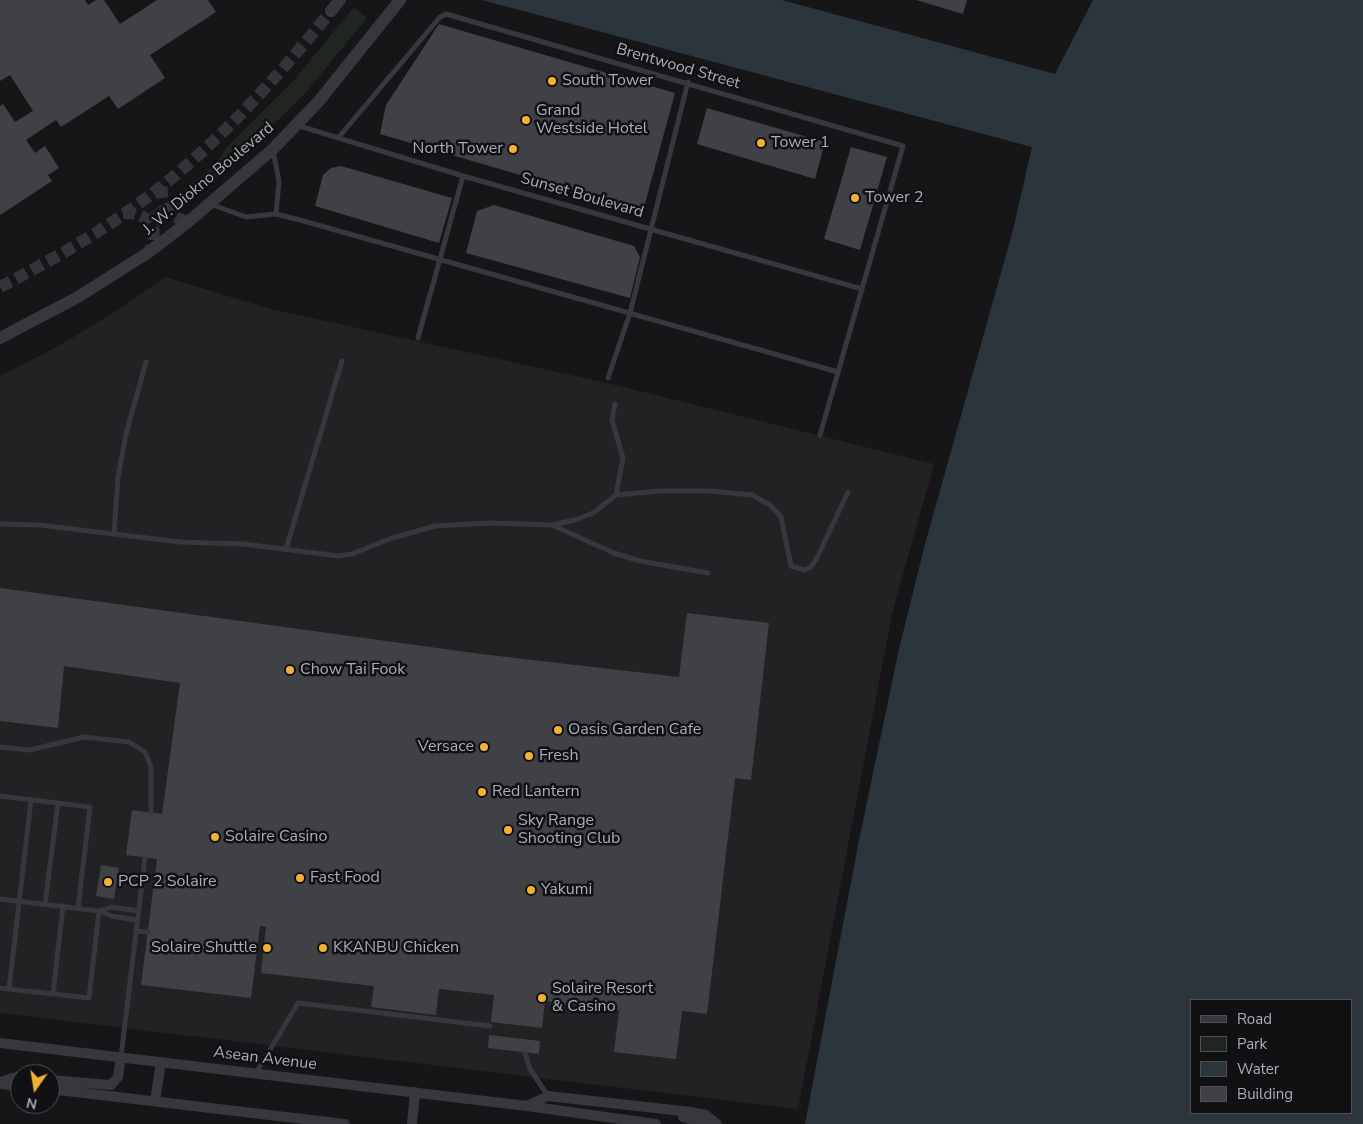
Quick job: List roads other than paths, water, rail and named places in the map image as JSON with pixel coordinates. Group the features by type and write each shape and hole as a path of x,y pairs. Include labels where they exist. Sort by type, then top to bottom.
{"street":[{"path":"331,11 340,0"},
{"name":"J. W. Diokno Boulevard","path":"0,338 78,297 141,257 210,204 272,149 319,101 400,0"},
{"name":"Asean Avenue","path":"0,1043 415,1092 656,1124"},
{"path":"60,1081 111,1085 118,1078 121,1057"},
{"path":"155,1101 161,1062"},
{"path":"60,1090 345,1124"},
{"path":"412,1124 415,1092"},
{"path":"544,1098 682,1117 706,1124"},
{"path":"527,1106 544,1098 691,1112 706,1115 717,1124"}],"lane":[{"name":"Brentwood Street","path":"338,138 440,17 446,14 688,82 903,146 862,289"},
{"path":"608,378 630,313 688,82"},
{"name":"Sunset Boulevard","path":"296,125 463,176 862,289"},
{"path":"272,149 279,181 276,214"},
{"path":"418,338 463,176"},
{"path":"210,204 246,217 276,214 838,372"},
{"path":"820,435 862,289"},
{"path":"114,534 118,477 124,442 146,362"},
{"path":"286,549 342,362"},
{"path":"615,404 612,420 623,458 616,495"},
{"path":"0,524 40,525 180,542 244,544 338,556 352,554 392,538 435,526 490,523 552,525 575,520 593,513 616,495 660,491 710,492 752,496 770,505 781,517 791,566 804,570 811,567 817,558 848,492"},
{"path":"552,525 614,553 640,561 708,573"},
{"path":"0,747 30,750 84,737 129,742 144,752 151,767 151,813"},
{"path":"0,796 90,807 78,908"},
{"path":"9,989 31,800"},
{"path":"45,904 58,803"},
{"path":"121,1057 145,858"},
{"path":"0,899 99,911 111,916 138,920"},
{"path":"53,994 62,906"},
{"path":"99,911 111,907 139,910"},
{"path":"0,988 89,998 99,911"},
{"path":"136,931 148,932"},
{"path":"255,1073 298,1003 490,1026"},
{"path":"525,1053 530,1069 544,1098"}],"water":[{"path":"482,0 782,0 1055,74 1093,0 1363,0 1363,1124 805,1124 859,840 899,649 925,544 1013,230 1032,147"}],"tunnel":[{"path":"0,287 42,265 104,228 143,201 186,166 251,103 331,11"},
{"path":"162,186 164,204 167,209 176,217 188,222"},
{"path":"123,213 140,215 150,223 154,236 149,252"}],"place":[{"name":"South Tower","path":"552,81"},
{"name":"Grand Westside Hotel","path":"526,120"},
{"name":"Tower 1","path":"761,143"},
{"name":"North Tower","path":"513,149"},
{"name":"Tower 2","path":"855,198"},
{"name":"Chow Tai Fook","path":"290,670"},
{"name":"Oasis Garden Cafe","path":"558,730"},
{"name":"Versace","path":"484,747"},
{"name":"Fresh","path":"529,756"},
{"name":"Red Lantern","path":"482,792"},
{"name":"Sky Range Shooting Club","path":"508,830"},
{"name":"Solaire Casino","path":"215,837"},
{"name":"Fast Food","path":"300,878"},
{"name":"PCP 2 Solaire","path":"108,882"},
{"name":"Yakumi","path":"531,890"},
{"name":"Solaire Shuttle","path":"267,948"},
{"name":"KKANBU Chicken","path":"323,948"},
{"name":"Solaire Resort & Casino","path":"542,998"}]}
